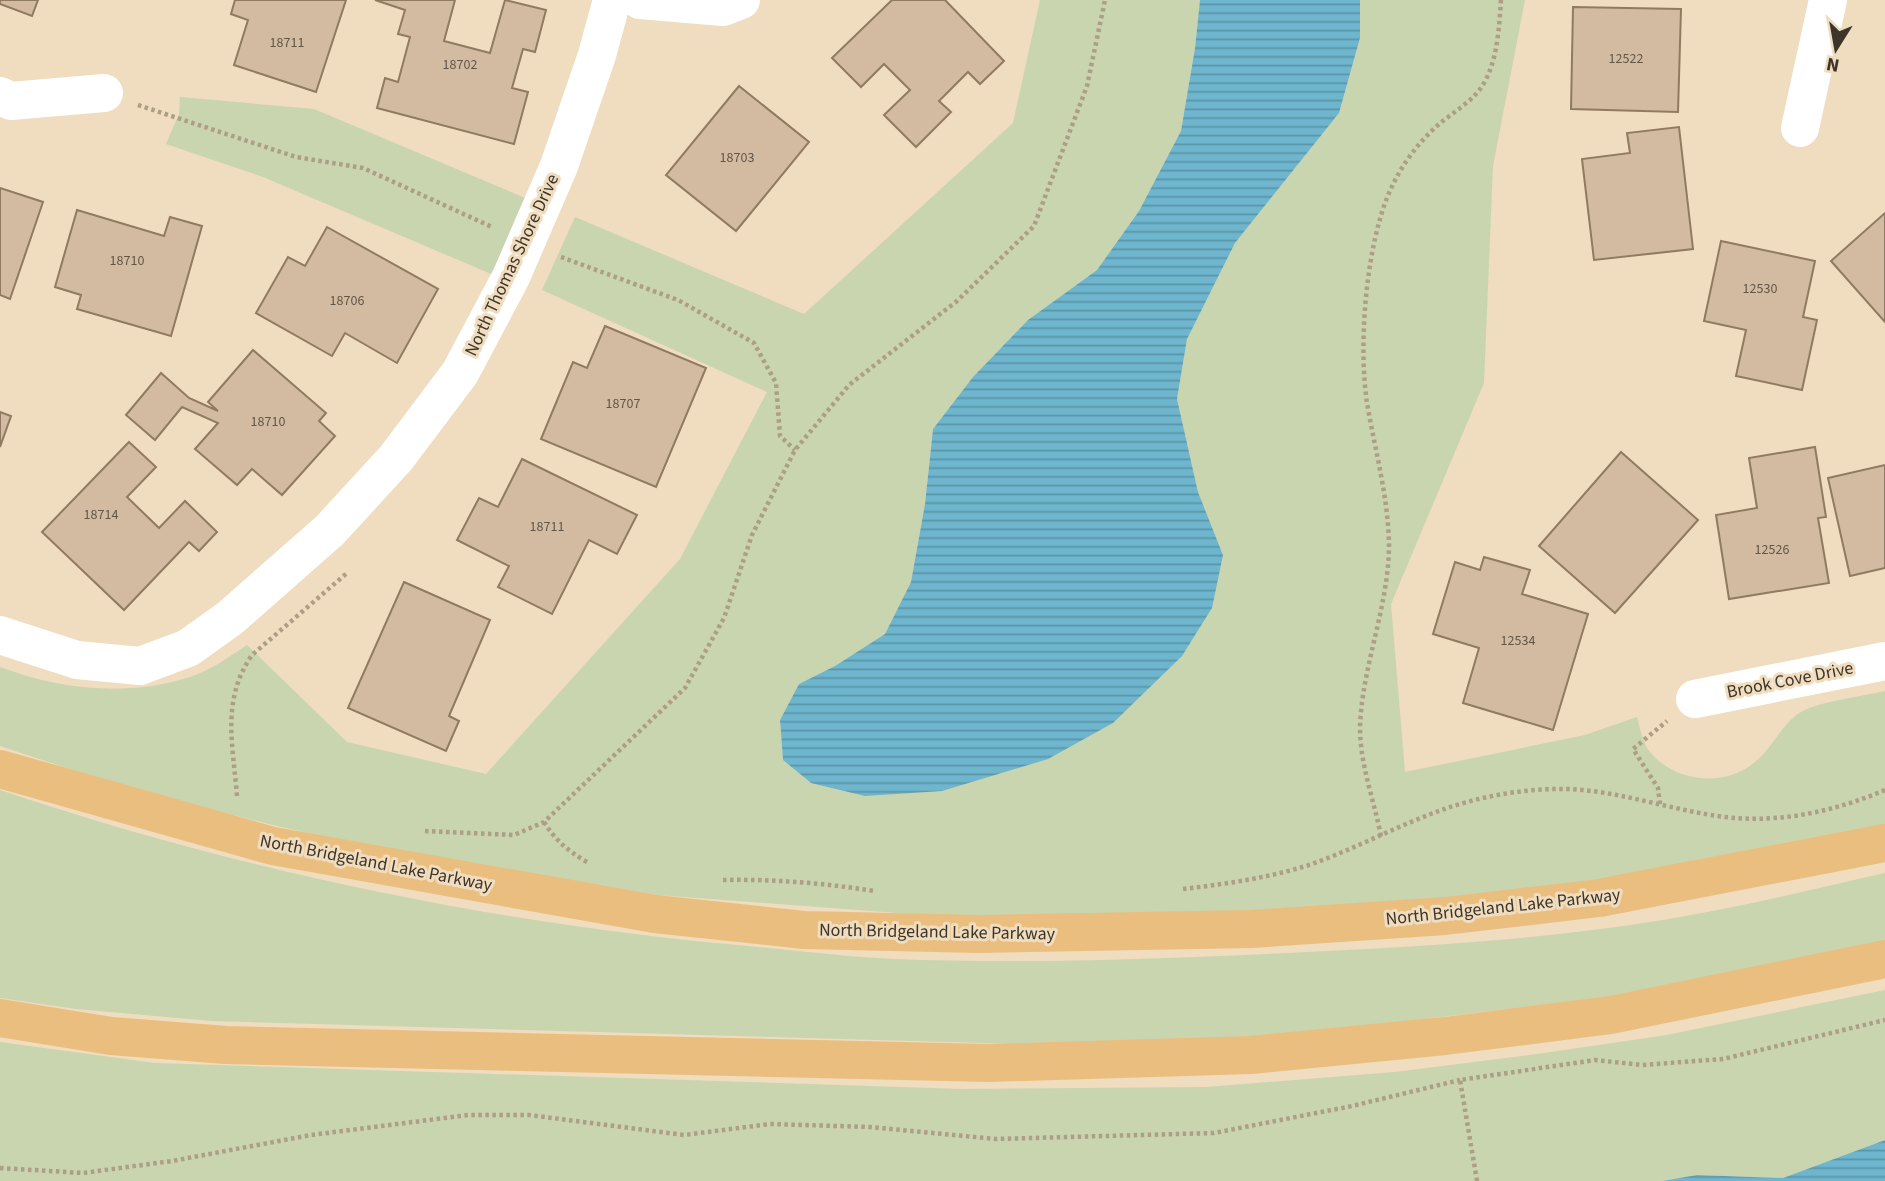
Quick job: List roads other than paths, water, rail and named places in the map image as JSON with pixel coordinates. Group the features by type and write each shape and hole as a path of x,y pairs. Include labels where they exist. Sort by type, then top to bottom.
{"main road":[{"name":"North Bridgeland Lake Parkway","path":"0,769 272,846 655,914 804,930 979,934 1238,929 1445,916 1599,898 1885,843"},
{"path":"0,1018 111,1035 226,1045 989,1063 1237,1055 1445,1036 1611,1015 1885,959"}],"street":[{"name":"North Thomas Shore Drive","path":"0,635 78,660 140,666 188,648 230,618 330,530 396,458 460,373 511,276 559,166 597,55 612,0"},
{"path":"640,0 723,7 740,0"},
{"path":"1800,128 1828,0"},
{"path":"0,96 11,101 104,93"},
{"name":"Brook Cove Drive","path":"1695,699 1885,661"}],"water":[{"path":"1200,0 1360,0 1360,38 1339,113 1235,243 1187,339 1177,399 1198,492 1223,555 1212,608 1182,656 1113,723 1048,759 942,791 865,796 811,783 783,760 780,720 799,684 835,666 885,634 911,582 925,504 933,429 973,377 1028,320 1097,270 1139,211 1181,131"},
{"path":"1885,1140 1885,1181 1662,1181 1697,1175 1783,1178"}]}
